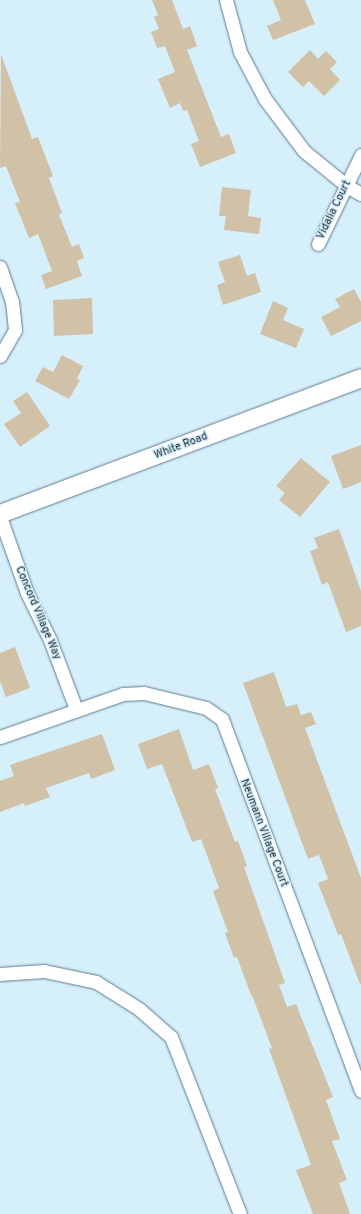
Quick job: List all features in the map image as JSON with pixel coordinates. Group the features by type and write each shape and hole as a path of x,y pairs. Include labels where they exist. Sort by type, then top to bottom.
{"street":[{"path":"226,0 240,52 265,99 304,151 347,186 361,194"},
{"name":"Vidalia Court","path":"318,244 361,155"},
{"path":"0,267 12,301 15,330 0,356"},
{"name":"White Road","path":"0,515 361,378"},
{"name":"Concord Village Way","path":"0,515 27,593 50,640 76,709"},
{"name":"Neumann Village Court","path":"0,737 76,709 123,694 144,693 206,708 222,719 361,1091"},
{"path":"0,974 44,971 96,982 139,1009 171,1037 240,1214"}],"building":[{"path":"152,0 172,0 183,29 190,26 197,46 187,50 221,137 229,134 236,153 200,167 191,144 199,141 187,110 183,111 180,103 170,108 158,79 175,72 165,46 157,48 151,32 159,29 154,17 158,15"},
{"path":"273,0 305,0 315,24 273,40 267,26 281,20"},
{"path":"310,50 318,59 326,51 337,62 330,69 340,80 324,96 309,81 303,87 288,72"},
{"path":"1,54 32,139 38,137 53,176 49,178 62,213 59,215 72,247 79,244 84,258 77,261 82,276 46,289 41,275 52,271 38,234 29,238 15,203 20,202 6,166 0,168"},
{"path":"222,187 251,190 248,216 261,218 259,234 224,230 226,216 219,216"},
{"path":"240,255 247,276 255,273 261,292 223,305 217,285 225,282 218,262"},
{"path":"354,289 361,302 361,321 331,336 321,317 340,307 335,299"},
{"path":"92,298 93,334 54,336 53,300"},
{"path":"273,301 288,308 283,320 304,329 296,348 260,334"},
{"path":"62,355 83,366 77,379 80,380 69,399 35,381 43,367 53,372"},
{"path":"27,392 50,426 20,447 4,424 21,413 13,401"},
{"path":"361,445 361,482 343,489 331,456"},
{"path":"301,458 330,482 300,517 279,500 285,493 276,486"},
{"path":"339,529 361,591 361,626 346,632 328,582 322,585 310,551 318,548 314,538"},
{"path":"15,647 30,688 6,697 0,681 0,653"},
{"path":"274,672 286,707 297,704 301,715 311,712 316,724 305,728 361,878 361,984 341,934 338,935 318,883 328,879 319,855 308,859 243,683"},
{"path":"179,729 193,770 209,764 218,788 215,789 235,842 238,841 247,866 244,867 285,983 279,985 287,1007 296,1004 333,1097 326,1100 340,1139 332,1141 347,1180 339,1183 350,1214 313,1214 296,1170 311,1165 269,1049 272,1048 237,957 234,958 225,933 228,932 213,891 219,888 201,839 192,842 162,764 147,769 138,744"},
{"path":"102,734 115,770 91,779 89,773 46,788 50,797 25,806 24,803 0,812 0,781 14,776 10,765"}]}
